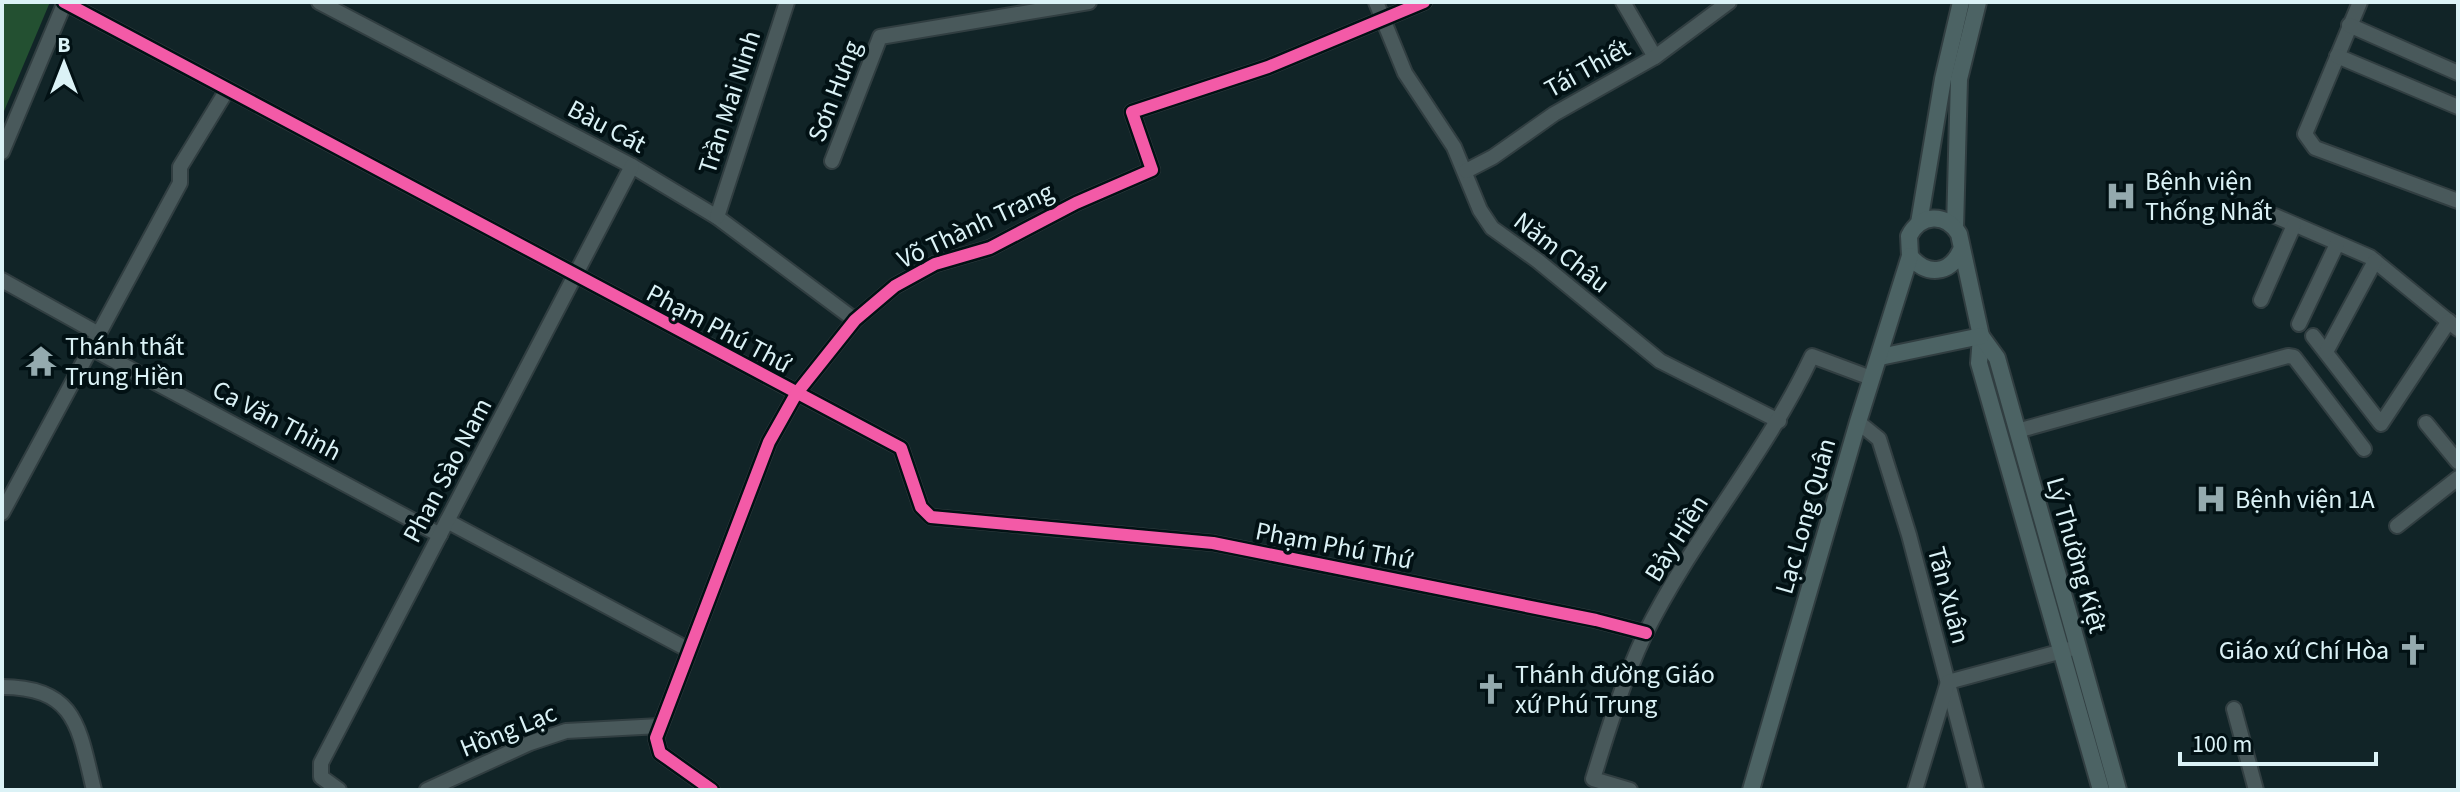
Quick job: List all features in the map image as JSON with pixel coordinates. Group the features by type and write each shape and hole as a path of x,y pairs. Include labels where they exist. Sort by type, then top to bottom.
{"main road":[{"path":"1961,2 1943,79 1919,223 1909,236 1910,256 1918,266 1937,271 1950,266 1961,250 1955,228 1958,94 1967,38 1978,2"},
{"path":"1919,223 1942,219 1955,228"},
{"name":"Lý Thường Kiệt","path":"1961,250 1981,336 1979,363 2118,790"},
{"name":"Lạc Long Quân","path":"1751,790 1871,378 1910,256"},
{"path":"1880,357 1981,336"},
{"name":"Lý Thường Kiệt","path":"1981,336 1997,358 2017,431 2101,790"}],"street":[{"path":"2,152 65,2"},
{"name":"Phạm Phú Thứ","path":"65,2 901,448 921,507 934,518 1213,543 1596,620 1646,633"},
{"name":"Bàu Cát","path":"319,2 632,166 717,217 855,320"},
{"name":"Trần Mai Ninh","path":"717,217 787,2"},
{"name":"Sơn Hưng","path":"832,161 880,37 1089,2"},
{"name":"Năm Châu","path":"1376,2 1405,73 1466,171 1480,210 1492,228 1538,261 1652,355 1779,421"},
{"name":"Võ Thành Trang","path":"660,726 760,464 796,394 855,320 895,286 935,264 990,248 1076,203 1152,170 1132,112 1268,67 1424,2"},
{"path":"1623,2 1655,57"},
{"name":"Tái Thiết","path":"1466,171 1554,114 1655,57 1729,2"},
{"path":"2360,2 2305,134 2315,148 2458,201"},
{"path":"2349,25 2458,73"},
{"path":"2337,56 2458,107"},
{"path":"2,513 180,183 180,167 227,90"},
{"name":"Phan Sào Nam","path":"339,790 321,777 320,765 577,277 632,166"},
{"path":"2275,216 2375,261 2453,325 2381,424 2313,336"},
{"path":"2261,300 2294,225"},
{"path":"2299,324 2337,244"},
{"path":"2326,352 2375,261"},
{"path":"2,280 99,334"},
{"name":"Ca Văn Thỉnh","path":"91,348 440,535"},
{"name":"Bảy Hiền","path":"1630,790 1593,779 1615,705 1646,633 1779,421 1812,356 1871,378"},
{"path":"2017,431 2288,356 2294,357 2364,449"},
{"name":"Tân Xuân","path":"1858,422 1879,439 1976,790"},
{"path":"2426,423 2458,462"},
{"path":"2397,526 2458,478"},
{"path":"447,521 689,650"},
{"path":"1915,790 1948,682 2070,649"},
{"path":"2,687 36,690 64,704 77,726 94,790"},
{"path":"2234,709 2256,790"},
{"path":"660,726 655,740 658,751 712,790"},
{"name":"Hồng Lạc","path":"427,790 499,756 566,731 660,726"}],"green space":[{"path":"2,2 50,2 2,116"}],"cycle path":[{"path":"64,2 901,448 921,507 931,517 1213,543 1596,620 1646,633"},
{"path":"712,790 660,753 656,738 769,442 796,394 855,320 895,286 935,264 990,248 1076,203 1152,170 1132,112 1268,67 1424,2"}],"place":[{"name":"Bệnh viện Thống Nhất","path":"2121,196"},
{"name":"Thánh thất Trung Hiền","path":"41,361"},
{"name":"Bệnh viện 1A","path":"2211,499"},
{"name":"Giáo xứ Chí Hòa","path":"2413,650"},
{"name":"Thánh đường Giáo xứ Phú Trung","path":"1491,689"}]}
